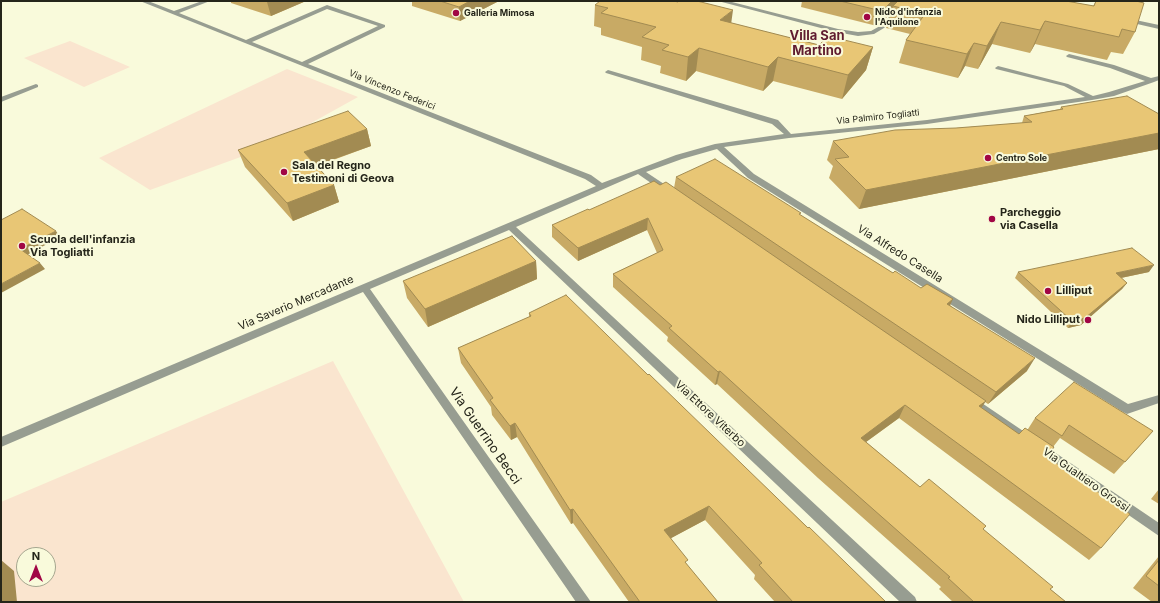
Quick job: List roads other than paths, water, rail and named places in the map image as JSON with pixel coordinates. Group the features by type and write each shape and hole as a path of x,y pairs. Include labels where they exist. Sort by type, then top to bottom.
{"street":[{"name":"Via Vincenzo Federici","path":"143,1 588,177 601,186"},
{"path":"174,13 207,1"},
{"path":"721,1 838,31 858,34 872,33 882,27 908,1"},
{"path":"246,42 327,7 383,26 302,64"},
{"path":"1121,19 1159,27"},
{"path":"1069,56 1112,66 1155,79"},
{"path":"998,68 1066,85 1092,98"},
{"path":"608,72 775,122 781,126 789,136"},
{"name":"Via Palmiro Togliatti","path":"601,186 679,157 718,146 789,136 927,122 1092,98 1111,94 1155,79"},
{"path":"1,100 36,86"},
{"name":"Via Alfredo Casella","path":"718,146 751,176 1127,409 1159,399"},
{"path":"639,171 674,195"},
{"name":"Via Saverio Mercadante","path":"1,442 601,186"},
{"name":"Via Ettore Viterbo","path":"509,225 910,602"},
{"name":"Via Guerrino Becci","path":"364,287 584,602"},
{"name":"Via Gualtiero Grossi","path":"962,394 1159,530"}],"place":[{"name":"Galleria Mimosa","path":"456,13"},
{"name":"Nido d'infanzia l'Aquilone","path":"867,17"},
{"name":"Centro Sole","path":"988,158"},
{"name":"Sala del Regno Testimoni di Geova","path":"284,172"},
{"name":"Parcheggio via Casella","path":"992,219"},
{"name":"Scuola dell'infanzia Via Togliatti","path":"22,246"},
{"name":"Lilliput","path":"1048,291"},
{"name":"Nido Lilliput","path":"1088,320"}],"district":[{"name":"Villa San Martino","path":"817,44"}]}
